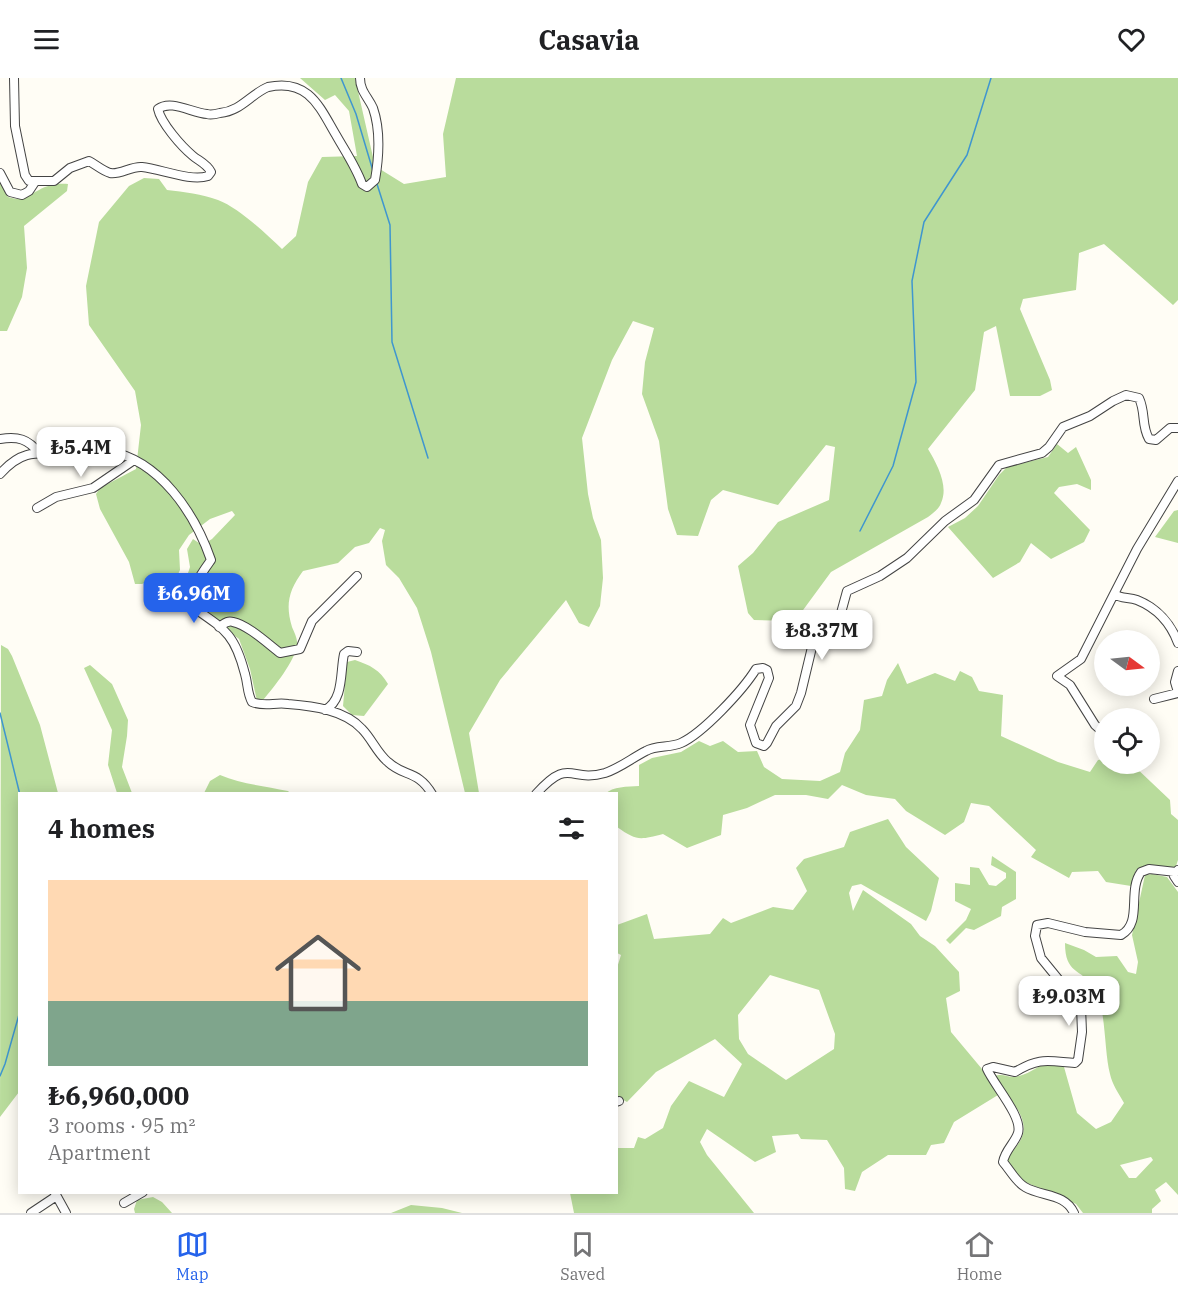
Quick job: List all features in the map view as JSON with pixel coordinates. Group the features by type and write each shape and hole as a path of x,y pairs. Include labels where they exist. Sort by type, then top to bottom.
{"street":[{"path":"14,78 15,126 25,175 29,181 54,181 70,168 89,161 111,173 132,167 142,167 192,177 208,176 211,172 208,167 182,147 159,116 158,109 161,106 171,105 207,114 225,113 246,104 265,87 284,82 296,84 316,98 362,184 367,187 375,180 379,154 377,125 372,107 360,87 360,78"},
{"path":"0,172 10,192 22,195 29,191 35,182"},
{"path":"538,792 550,778 564,772 604,773 648,749 681,743 695,734 716,714 746,684 756,669 763,668 767,670 770,678 750,725 756,743 764,746 776,726 798,700 813,643 826,624 836,619 841,613 847,591 880,576 907,558 945,521 974,500 999,465 1042,453 1063,427 1090,416 1126,395 1139,398 1144,409 1144,430 1149,439 1156,440 1170,428 1178,428"},
{"path":"0,439 18,437 31,443 39,453"},
{"path":"0,474 8,465 30,453 73,454 91,450 108,451 147,467 178,497 203,541 211,560 201,574 192,602 194,608 234,641 246,675 248,696 252,702 259,706 286,704 326,710 346,716 362,728 386,762 396,769 418,777 431,792"},
{"path":"37,508 56,497 93,488 134,460"},
{"path":"1094,722 1076,693 1057,676 1081,659 1137,549 1178,482"},
{"path":"219,627 226,622 233,621 280,653 300,649 312,621 357,576"},
{"path":"1114,594 1118,597 1136,599 1156,611 1173,629 1178,643"},
{"path":"326,710 332,707 336,699 344,654 348,651 357,652"},
{"path":"1154,699 1178,693 1176,682 1178,671"},
{"path":"1074,1213 1071,1206 1052,1195 1024,1187 1003,1162 1004,1154 1018,1135 1019,1125 987,1069 993,1067 1015,1072 1028,1064 1044,1059 1075,1063 1078,1060 1082,1032 1081,1007 1078,1000 1041,958 1034,931 1037,926 1048,923 1085,932 1121,935 1131,925 1135,885 1141,872 1149,869 1177,871 1174,876 1178,882"},
{"path":"124,1203 140,1194"},
{"path":"30,1213 55,1195 66,1213"}],"green space":[{"path":"300,78 355,78 375,166 404,184 446,177 443,134 456,78 1178,78 1178,300 1173,305 1104,244 1079,253 1076,290 1023,299 1020,309 1050,380 1052,390 1040,396 1010,396 996,326 984,332 975,390 928,449 943,482 944,490 939,507 928,517 831,572 795,621 754,620 748,613 738,566 753,553 778,522 829,500 835,447 826,445 778,505 723,490 711,500 698,536 677,535 668,509 659,441 642,394 645,362 654,328 633,321 612,360 582,438 588,494 601,540 603,578 600,606 589,627 579,623 566,600 500,680 469,733 479,792 465,792 431,652 417,608 399,578 386,565 382,541 385,530 380,528 369,543 355,547 338,563 303,571 294,585 289,604 290,619 297,640 295,651 273,688 263,700 257,701 250,669 239,639 198,608 185,582 190,567 187,549 193,539 202,545 212,539 235,515 232,511 210,519 189,535 179,550 180,570 172,587 166,587 155,578 142,584 135,584 129,562 100,509 96,494 100,488 136,469 141,425 135,391 89,325 86,286 99,222 129,186 144,178 159,179 167,190 206,196 226,204 252,222 282,249 296,236 308,182 322,157 357,156 349,111 335,95 325,100"},
{"path":"0,183 8,197 18,199 25,198 42,188 68,184 67,191 24,226 27,268 22,297 7,331 0,331"},
{"path":"1057,444 1068,453 1076,447 1091,480 1091,490 1077,484 1059,487 1054,493 1090,530 1084,542 1051,559 1031,543 1020,562 993,578 948,527 965,518 978,506 1007,467 1048,457"},
{"path":"1178,510 1178,543 1155,537 1174,511"},
{"path":"1,645 8,649 12,656 40,725 58,792 18,792 18,1093 0,1117"},
{"path":"355,660 374,669 388,684 364,716 352,715 343,706 347,662"},
{"path":"898,663 907,684 935,673 955,681 960,671 972,677 979,691 1003,695 1001,736 1058,762 1090,772 1094,766 1094,774 1143,774 1170,800 1171,814 1178,820 1178,860 1175,869 1144,866 1136,870 1131,886 1106,882 1098,871 1072,872 1069,878 1031,857 1036,850 989,806 971,803 964,822 945,835 906,811 895,799 866,795 842,785 828,799 806,795 775,795 747,808 723,815 721,835 687,848 663,834 638,838 618,828 618,792 607,792 616,788 639,786 639,765 652,758 681,752 699,741 710,746 723,741 738,752 757,751 764,767 782,779 820,781 840,772 845,753 860,730 864,700 882,696 887,680"},
{"path":"90,665 112,684 128,720 122,767 132,792 117,792 108,765 112,730 84,668"},
{"path":"220,775 289,792 204,792 210,781"},
{"path":"888,819 906,847 939,878 931,911 926,921 861,884 852,886 849,893 853,911 863,890 911,924 920,936 935,946 959,972 960,991 946,998 951,1032 982,1069 998,1095 954,1122 944,1143 931,1145 926,1155 888,1155 862,1172 855,1191 845,1189 844,1168 827,1140 801,1139 798,1134 772,1136 776,1152 755,1162 707,1129 700,1142 707,1155 754,1213 574,1213 570,1194 618,1194 618,1148 634,1148 638,1137 645,1139 663,1128 671,1106 689,1081 724,1097 742,1064 715,1039 656,1072 627,1102 620,1098 618,1099 618,965 621,955 618,954 618,925 647,914 654,939 710,934 723,918 731,923 773,907 793,910 807,891 796,868 804,859 844,847 850,832","holes":["770,975 819,990 835,1034 834,1049 786,1080 748,1054 739,1039 738,1015"]},
{"path":"992,856 1016,872 1016,899 1002,907 1001,916 974,930 966,928 950,944 946,940 966,920 971,909 955,901 955,883 970,885 970,867 979,868 989,885 996,886 1006,878 1006,873 991,865"},
{"path":"1145,875 1167,877 1178,892 1178,1195 1166,1182 1155,1190 1161,1201 1152,1209 1152,1213 1083,1213 1076,1204 1023,1181 1007,1163 1021,1139 1023,1123 1021,1115 995,1080 995,1076 1018,1076 1045,1063 1064,1067 1077,1113 1096,1129 1111,1122 1124,1103 1110,1074 1101,1005 1094,987 1070,966 1065,943 1096,957 1117,956 1128,972 1136,974 1138,962 1132,935","holes":["1151,1157 1153,1160 1136,1178 1129,1178 1120,1165"]},
{"path":"153,1197 162,1202 172,1213 135,1213 137,1200"},
{"path":"411,1205 442,1208 462,1213 391,1213"}],"waterway":[{"path":"341,78 356,114 373,171"},
{"path":"860,531 893,466 916,382 912,281 924,222 967,155 991,78"},
{"path":"377,184 390,225 392,342 428,458"},
{"path":"0,713 19,792"},
{"path":"0,1076 18,1018"}]}
